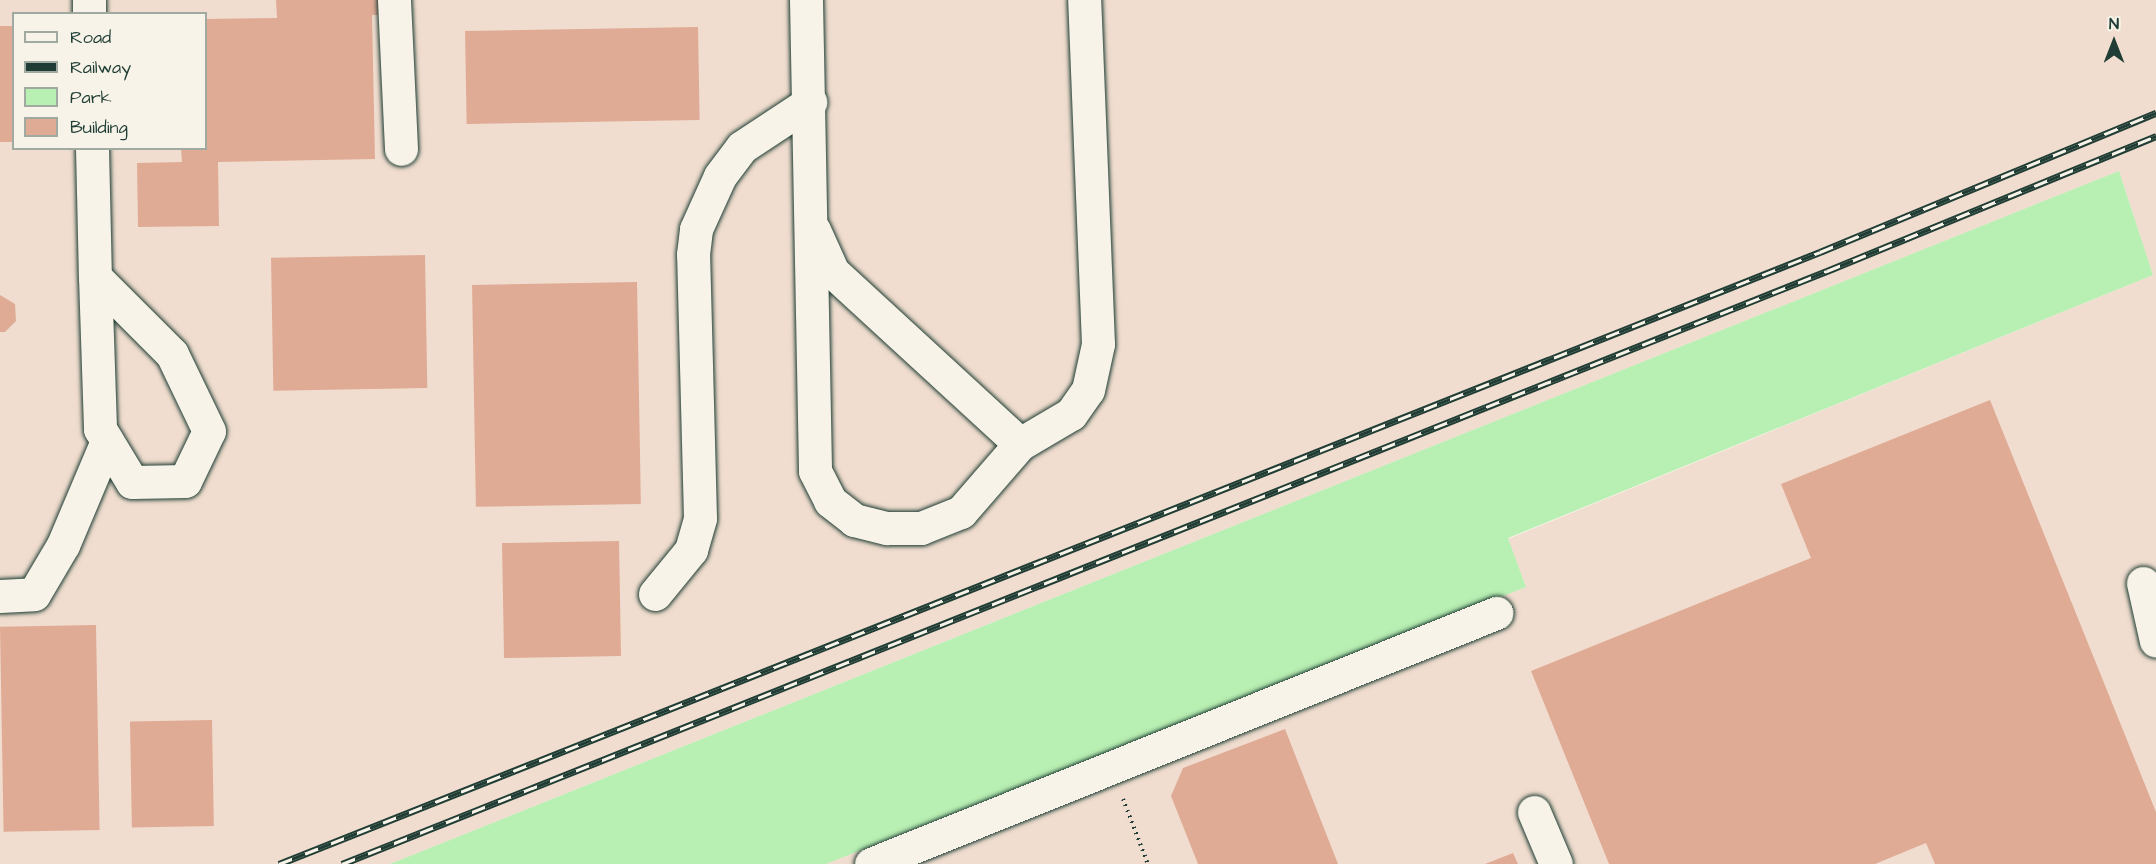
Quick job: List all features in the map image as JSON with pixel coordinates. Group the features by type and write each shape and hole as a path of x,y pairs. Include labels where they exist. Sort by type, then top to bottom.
{"street":[{"path":"394,0 401,149"},
{"path":"811,9 810,220 812,438 815,471 830,501 854,520 887,528 921,528 961,512 1020,444 1071,414 1088,390 1098,344 1084,0"},
{"path":"656,594 691,550 700,518 693,254 696,229 720,176 742,147 810,102"},
{"path":"92,150 95,277 100,429 132,482 185,481 209,430 172,354 95,277"},
{"path":"810,220 833,272 1020,444"},
{"path":"0,596 34,594 63,545 107,441"},
{"path":"2143,583 2156,641"},
{"path":"871,864 1497,613"},
{"path":"1534,812 1556,864"}],"path":[{"path":"1111,767 1148,864"}],"shaded area":[{"path":"0,0 2156,0 2156,864 826,864 1526,587 1508,539 2153,275 2119,171 390,864 0,864"}],"green space":[{"path":"2119,171 2153,275 1508,538 1526,587 826,864 390,864"}],"building":[{"path":"276,0 386,0 387,15 372,15 375,159 218,162 219,226 138,227 137,163 182,162 181,150 207,150 207,19 277,18"},
{"path":"0,26 12,26 12,142 0,142"},
{"path":"698,27 700,120 467,124 465,31"},
{"path":"425,255 427,388 273,391 271,258"},
{"path":"637,282 641,504 476,507 472,285"},
{"path":"0,295 15,304 16,321 5,332 0,332"},
{"path":"1990,400 2156,812 2156,864 1935,864 1926,843 1875,864 1609,864 1531,671 1811,558 1781,484"},
{"path":"619,541 621,656 504,658 502,543"},
{"path":"96,625 100,830 4,832 0,627"},
{"path":"212,720 214,826 132,827 130,721"},
{"path":"1285,729 1338,864 1198,864 1171,796 1183,768"},
{"path":"1513,853 1518,864 1485,864"}],"railway":[{"path":"279,864 1820,252 2156,113"},
{"path":"342,864 1827,271 2156,136"}]}
